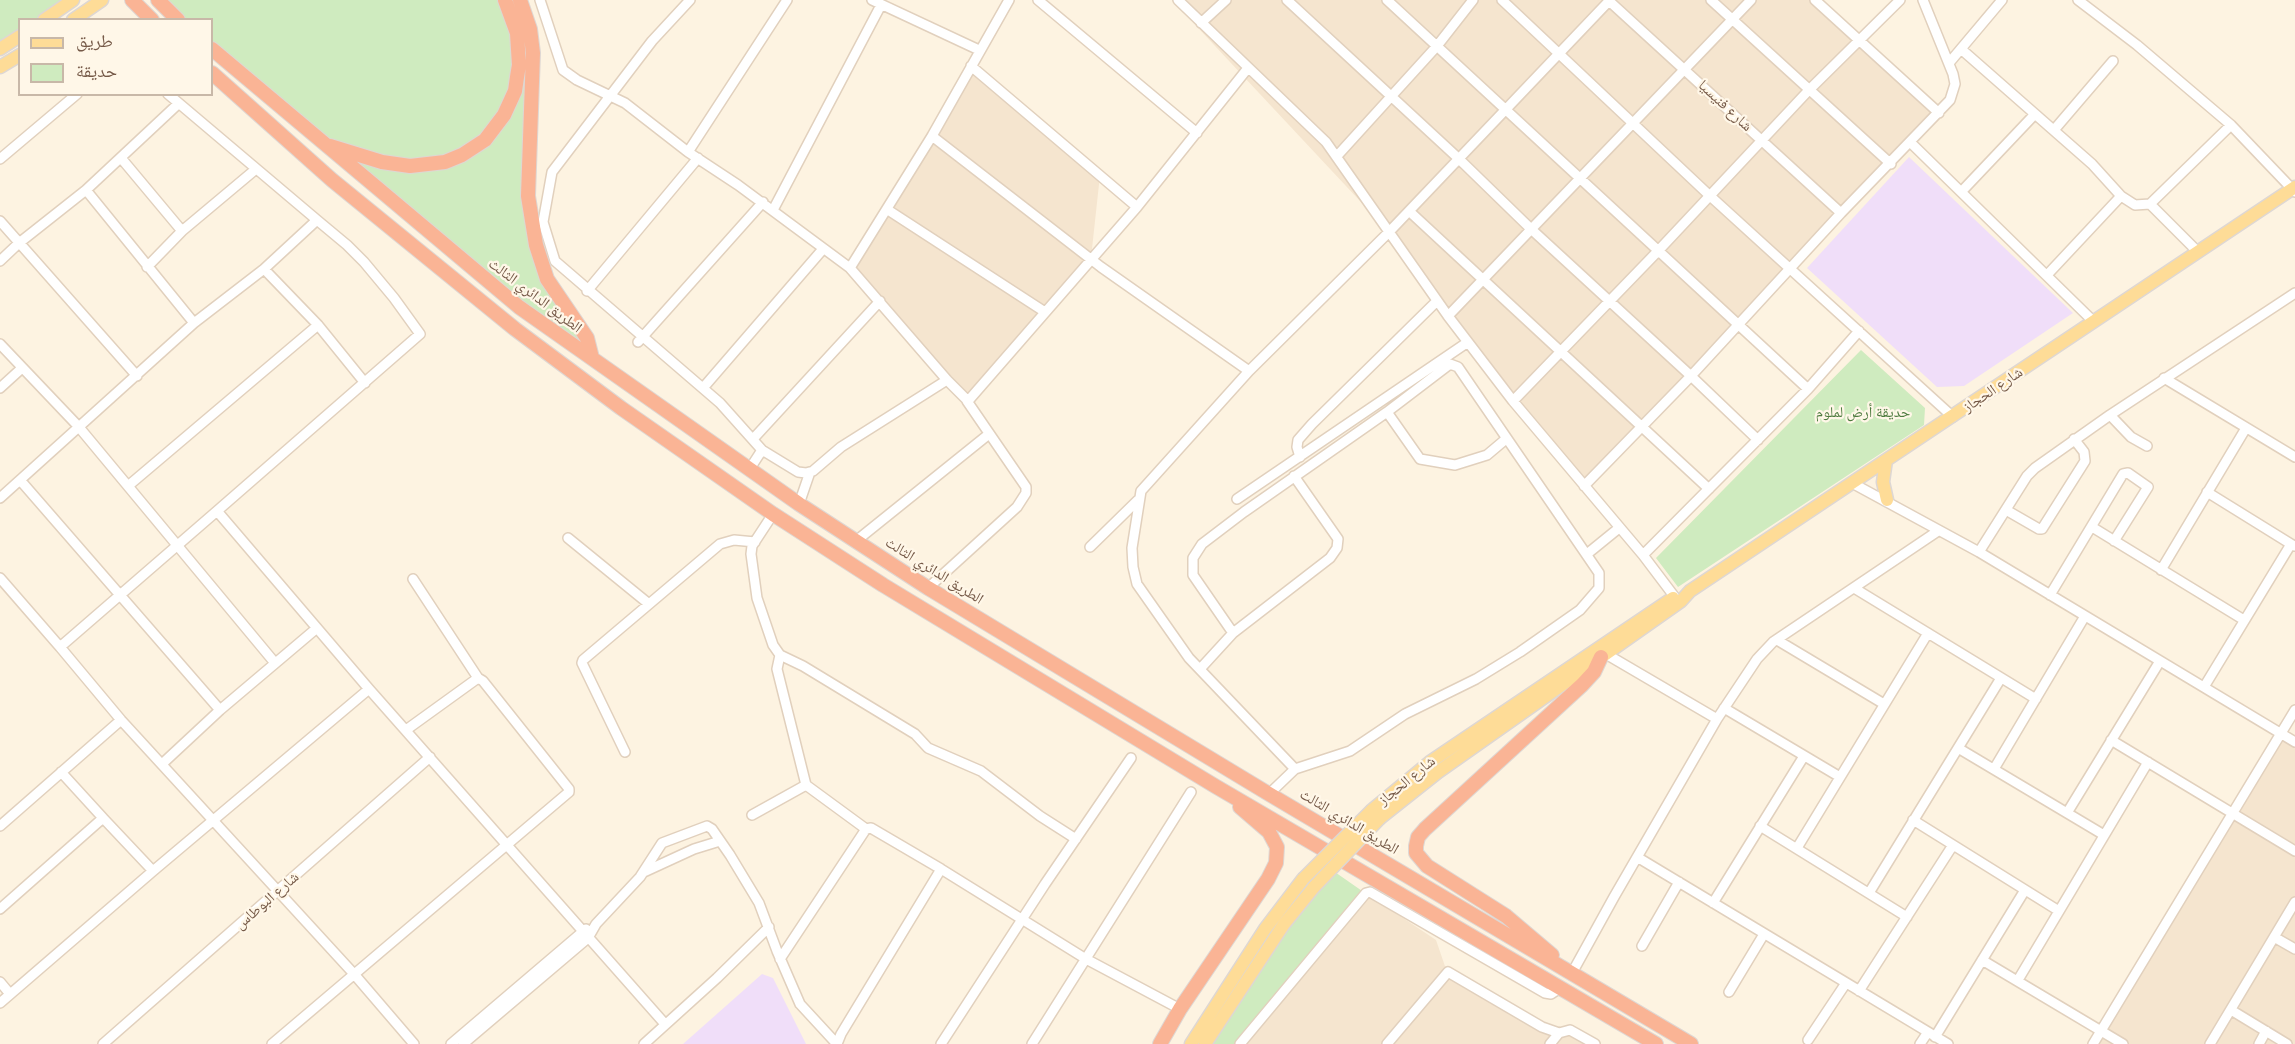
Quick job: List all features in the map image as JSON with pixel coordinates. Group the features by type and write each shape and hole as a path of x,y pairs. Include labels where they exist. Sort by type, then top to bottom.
{"highway":[{"path":"132,0 150,18"},
{"path":"158,0 176,18"},
{"path":"322,143 382,162 410,166 438,164 454,159 485,140 504,115 515,91 518,71 517,33 505,0"},
{"path":"520,0 530,29 533,53 528,196 536,245 547,279 587,338 592,358"},
{"name":"الطريق الدائري الثالث","path":"213,50 519,307 799,504 928,588 1269,794 1691,1044"},
{"path":"213,74 332,180 515,329 621,408 773,514 883,585 1215,786 1656,1044"},
{"path":"1568,971 1544,947 1506,916 1421,861 1416,854 1416,846 1418,837 1425,829 1582,685 1594,672 1603,655"},
{"path":"1160,1044 1180,1009 1268,879 1276,863 1277,847 1269,832 1215,786"}],"main road":[{"path":"76,17 102,0"},
{"path":"47,18 71,1"},
{"path":"0,49 18,37"},
{"path":"0,67 18,55"},
{"name":"شارع الحجاز","path":"1191,1044 1265,929 1304,879 1430,762 1674,596 1690,591 1953,417 2197,250 2294,189"},
{"path":"1886,460 1883,482 1887,500"},
{"name":"شارع الحجاز","path":"1205,1044 1284,924 1376,814 1682,601 1690,591"}],"street":[{"path":"540,0 563,70 576,80 610,94 629,105 688,152 763,202 850,268 967,401 1026,487 1026,493 1017,507 928,588"},
{"path":"690,0 652,41 552,172 543,217 555,261 640,340 703,388 736,418 762,450 791,469 802,473 810,472 841,447 947,380"},
{"path":"688,152 787,0"},
{"path":"872,0 979,50"},
{"path":"850,268 932,136 1009,0"},
{"path":"1038,0 1197,133"},
{"path":"1178,0 1318,132 1437,301 1513,401 1643,555 1674,596"},
{"path":"1201,23 1226,0"},
{"path":"1287,0 1758,440"},
{"path":"1387,0 1808,389"},
{"path":"1337,156 1389,96 1437,46 1473,0"},
{"path":"1502,0 1633,125 1953,417"},
{"path":"1295,769 1189,658 1137,584 1132,548 1138,500 1144,487 1250,371 1389,232 1609,0"},
{"name":"شارع فنيسيا","path":"1609,0 1841,213"},
{"path":"1711,0 1891,164"},
{"path":"1448,316 1751,0"},
{"path":"1815,0 1939,113"},
{"path":"1513,401 1562,353 1809,90 1900,0"},
{"path":"1584,486 1692,376 1841,213 1891,164 1950,100 1955,84 1949,63 1923,0"},
{"path":"1949,63 2002,0"},
{"path":"2078,0 2137,45 2230,125 2294,189"},
{"path":"773,210 881,5"},
{"path":"1961,49 2092,164 2121,196 2135,205 2150,204 2230,125"},
{"path":"2054,130 2113,61"},
{"path":"971,66 1137,207"},
{"path":"967,401 971,401 1137,207 1248,68"},
{"path":"0,159 74,96"},
{"path":"60,647 420,334 394,298 348,245 170,96"},
{"path":"0,261 86,190 178,104"},
{"path":"1962,191 2036,114"},
{"path":"932,136 1091,258 1250,371"},
{"path":"1911,143 2093,321"},
{"path":"121,158 182,231"},
{"path":"587,291 698,159"},
{"path":"147,267 182,231 256,169"},
{"path":"86,190 195,323"},
{"path":"2047,275 2121,196"},
{"path":"640,340 763,202"},
{"path":"2150,204 2197,250"},
{"path":"888,210 1045,312"},
{"path":"1409,211 1709,489"},
{"path":"0,498 195,323 264,269 317,220"},
{"path":"0,221 137,376"},
{"path":"703,388 823,249"},
{"path":"264,269 318,325 364,383"},
{"path":"1979,552 2027,476 2040,464 2164,378 2295,293"},
{"path":"753,439 880,301"},
{"path":"1300,457 1297,447 1298,440 1305,432 1437,301"},
{"path":"128,486 318,325"},
{"path":"1643,555 1808,389 1859,331"},
{"path":"1237,499 1468,342"},
{"path":"0,344 78,426 275,663"},
{"path":"1233,633 1193,574 1193,558 1202,544 1294,476 1387,412 1450,364 1458,368 1596,566 1600,581 1599,588 1580,610 1476,679 1405,714 1350,751 1295,769 1269,794"},
{"path":"0,388 22,368"},
{"path":"2164,378 2295,457"},
{"path":"1387,412 1420,459 1455,465 1486,455 1506,439"},
{"path":"2110,415 2131,437 2147,446"},
{"path":"2161,570 2246,428"},
{"path":"856,542 989,434"},
{"path":"2006,510 2039,529 2043,529 2086,458 2074,439"},
{"path":"749,470 762,450"},
{"path":"799,504 810,472"},
{"path":"2050,595 2123,474 2128,473 2148,487 2114,541"},
{"path":"1200,669 1233,633 1330,558 1337,548 1338,539 1294,476"},
{"path":"21,480 220,710"},
{"path":"1852,483 1979,552 2295,742"},
{"path":"2204,687 2293,545 2207,492"},
{"path":"1090,547 1138,500"},
{"path":"217,511 506,846 665,1024"},
{"path":"773,514 755,542 751,554 756,598 773,645 780,656 798,663 915,734 928,748 981,771 1040,816 1076,839"},
{"path":"2091,527 2244,620"},
{"path":"1587,554 1619,528"},
{"path":"1568,971 1717,719 1756,659 1777,639 1938,531"},
{"path":"568,538 649,604"},
{"path":"625,752 582,663 585,657 720,544 734,540 755,542"},
{"path":"0,578 121,720 277,893 354,974 414,1044"},
{"path":"272,1044 570,791 483,681 478,678 413,579"},
{"path":"1854,588 2036,699"},
{"path":"1994,769 2085,616"},
{"path":"162,764 220,710 316,628"},
{"path":"1797,849 1928,633"},
{"path":"1777,639 1884,704"},
{"path":"1603,655 1717,719"},
{"path":"780,656 777,669 806,785 866,829 871,828 941,869 1086,959 1180,1009"},
{"path":"2067,813 2160,661"},
{"path":"777,669 798,663"},
{"path":"406,730 478,678"},
{"path":"1869,893 2001,678"},
{"path":"0,1003 369,689"},
{"path":"1724,708 1840,777"},
{"path":"2093,1044 2295,710"},
{"path":"0,826 121,720"},
{"path":"2111,740 2295,851"},
{"path":"1958,748 2104,835"},
{"path":"1713,903 1804,756"},
{"name":"شارع البوطاس","path":"104,1044 430,757"},
{"path":"941,1044 1131,758"},
{"path":"2018,980 2148,762"},
{"path":"62,772 153,871"},
{"path":"752,814 806,785"},
{"path":"1032,1044 1191,792"},
{"path":"0,909 103,818"},
{"path":"1913,820 2059,911"},
{"path":"463,1044 596,924 644,872 662,843 707,826 720,841 754,895 802,1008 836,1043 941,869"},
{"path":"1760,826 1907,917"},
{"path":"780,959 866,829"},
{"path":"644,872 694,849 720,841"},
{"path":"1859,991 1953,845"},
{"path":"1637,857 1948,1044"},
{"path":"1642,946 1678,882"},
{"path":"1920,1044 1932,1034 1982,960 2025,890"},
{"path":"1240,1044 1366,893 1370,892 1545,993 1551,994 1560,987"},
{"path":"2210,1044 2295,902"},
{"path":"644,1044 769,927"},
{"path":"1729,992 1764,934"},
{"path":"451,1044 585,935"},
{"path":"2274,937 2295,949"},
{"path":"1982,960 2123,1044"},
{"path":"1387,1044 1448,972 1533,1023 1559,1032 1570,1030 1595,1044"},
{"path":"0,982 10,994"},
{"path":"1808,1040 1846,983"},
{"path":"2231,1010 2287,1044"},
{"path":"2259,1044 2266,1031"},
{"path":"1550,1044 1559,1032"}],"shaded area":[{"path":"1172,0 1816,0 1939,113 1584,486 1389,232"},
{"path":"971,66 1100,175 1091,258 969,401 851,268"},
{"path":"1909,157 2073,313 1964,386 1937,387 1807,268"},
{"path":"2281,733 2295,742 2295,1044 2095,1044"},
{"path":"1367,894 1436,940 1448,975 1545,1030 1570,1031 1594,1044 1241,1044"},
{"path":"762,974 773,978 806,1044 683,1044"}],"green space":[{"path":"0,0 72,0 44,18 18,18 18,35 0,47"},
{"path":"161,0 502,0 516,44 511,95 486,135 452,157 409,163 326,140 213,44 213,18 183,18"},
{"path":"531,75 532,237 589,354 328,147 425,167 489,139 518,80"},
{"name":"حديقة أرض لملوم","path":"1861,350 1925,408 1924,425 1678,587 1656,558"},
{"path":"1332,870 1365,893 1240,1044 1207,1044 1284,926"}]}
